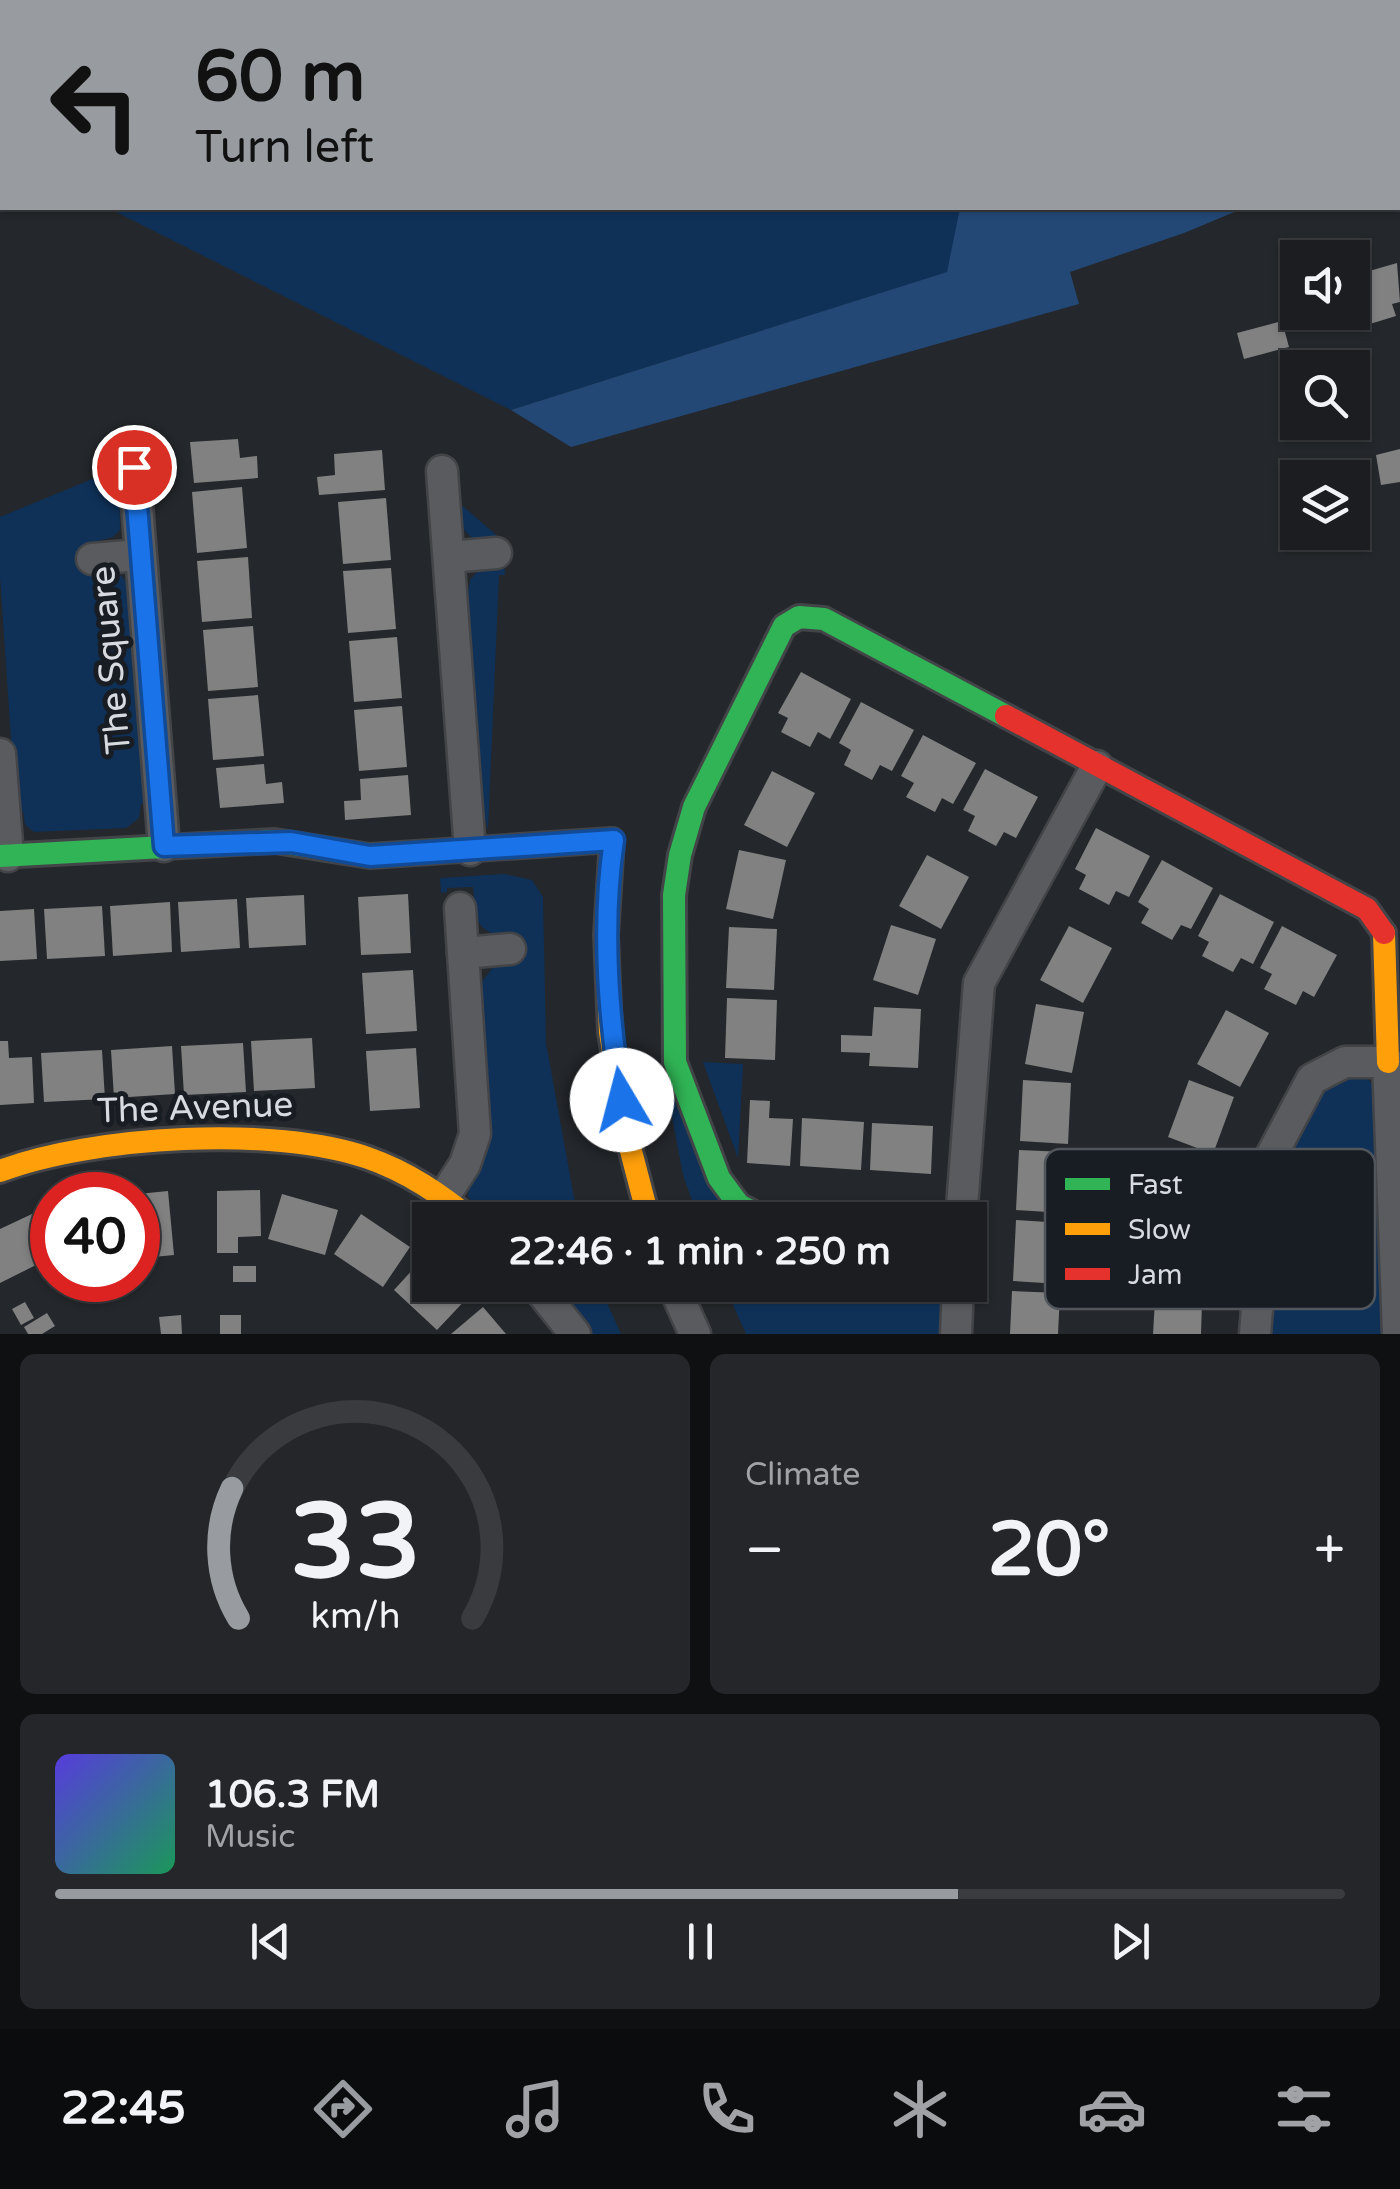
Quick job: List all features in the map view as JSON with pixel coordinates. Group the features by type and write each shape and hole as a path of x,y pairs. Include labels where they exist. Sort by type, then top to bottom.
{"street":[{"name":"The Square","path":"134,467 164,846"},
{"path":"442,471 470,850"},
{"path":"449,557 496,553"},
{"path":"92,559 140,555"},
{"path":"738,1202 720,1178 675,1062 674,895 685,832 694,806 784,626 799,617 824,619 1376,917 1386,938 1398,1334"},
{"path":"0,754 4,856 291,842 370,856 614,840 608,907 612,1034 633,1162 644,1202"},
{"path":"963,1202 979,983 1097,766"},
{"path":"445,1195 465,1164 475,1134 460,908"},
{"path":"463,954 510,950"},
{"path":"1275,1149 1312,1079 1345,1062 1388,1062"},
{"name":"The Avenue","path":"0,1171 43,1155 85,1148 297,1140 362,1154 453,1202"},
{"path":"550,1302 575,1334"},
{"path":"681,1302 695,1334"},
{"path":"956,1334 957,1302"},
{"path":"1256,1334 1258,1309"}],"shaded area":[{"path":"112,210 960,210 948,272 511,410"},
{"path":"960,210 1239,210 1070,272 1079,304 571,447 511,410 947,272"},
{"path":"119,468 120,530 113,537 87,544 89,569 116,571 129,584 148,804 141,804 139,818 126,828 34,832 25,825 23,811 16,811 0,577 0,517"},
{"path":"458,502 502,540 505,575 499,575 488,830 482,807 466,604 470,580 480,569 478,540 464,530"},
{"path":"504,874 532,880 543,897 546,1043 575,1202 473,1202 468,1197 481,983 494,966 518,962 516,936 486,930 477,918 473,887 447,888 447,892 441,893 440,878"},
{"path":"703,1062 743,1064 738,1158"},
{"path":"1355,1076 1367,1078 1376,1088 1384,1334 1267,1334 1269,1309 1375,1309 1375,1149 1287,1149 1324,1080"},
{"path":"666,1085 731,1202 693,1202 683,1175"},
{"path":"567,1302 607,1302 621,1334 592,1334"},
{"path":"732,1302 945,1302 943,1334 746,1334"}],"building":[{"path":"1397,263 1400,302 1392,304 1396,316 1370,324 1370,271"},
{"path":"1280,322 1289,347 1244,359 1237,333"},
{"path":"238,439 240,458 257,456 258,478 194,483 190,442"},
{"path":"1400,449 1400,482 1381,485 1376,455"},
{"path":"382,450 385,490 319,495 317,477 335,475 334,454"},
{"path":"242,487 247,548 197,553 192,492"},
{"path":"386,498 391,560 343,564 338,502"},
{"path":"248,557 252,618 202,622 197,561"},
{"path":"391,568 396,629 348,633 343,571"},
{"path":"253,626 258,687 208,691 203,630"},
{"path":"397,637 402,698 354,702 349,641"},
{"path":"801,672 851,699 830,739 818,732 810,747 781,732 788,718 778,713"},
{"path":"258,695 264,756 213,760 208,699"},
{"path":"861,702 914,730 892,771 880,765 872,780 844,765 851,750 839,743"},
{"path":"402,706 407,767 359,771 354,710"},
{"path":"923,735 976,763 953,804 942,798 935,812 906,797 914,783 901,776"},
{"path":"264,764 266,784 282,782 284,803 220,808 216,768"},
{"path":"985,769 1038,797 1016,838 1004,832 996,846 968,831 975,816 963,810"},
{"path":"772,771 815,793 787,847 744,825"},
{"path":"408,775 411,815 345,820 344,801 361,800 360,779"},
{"path":"1096,828 1150,856 1129,897 1116,891 1109,905 1079,889 1086,875 1075,869"},
{"path":"739,850 786,860 773,919 726,909"},
{"path":"927,855 969,877 941,929 899,906"},
{"path":"1162,860 1213,888 1191,929 1181,925 1172,940 1141,923 1149,909 1138,902"},
{"path":"408,894 411,953 361,955 358,897"},
{"path":"1220,894 1274,922 1253,964 1241,958 1233,972 1202,956 1209,942 1198,936"},
{"path":"304,895 306,945 249,948 246,898"},
{"path":"237,899 240,948 181,952 178,902"},
{"path":"170,902 172,952 113,956 110,906"},
{"path":"102,906 105,956 47,959 44,909"},
{"path":"34,909 37,959 0,961 0,911"},
{"path":"891,925 936,939 918,995 873,980"},
{"path":"1069,926 1112,948 1083,1003 1040,980"},
{"path":"1282,926 1337,955 1314,997 1303,991 1296,1005 1264,989 1272,974 1260,968"},
{"path":"729,927 777,929 774,990 726,988"},
{"path":"413,970 417,1031 366,1034 362,973"},
{"path":"727,998 777,1000 775,1060 725,1058"},
{"path":"1036,1004 1084,1012 1072,1073 1025,1064"},
{"path":"874,1007 921,1009 918,1068 869,1066 870,1053 841,1052 841,1035 872,1036"},
{"path":"1226,1010 1269,1033 1240,1087 1197,1064"},
{"path":"312,1038 315,1088 254,1091 251,1041"},
{"path":"0,1041 8,1041 9,1058 32,1057 34,1103 0,1105"},
{"path":"243,1043 246,1092 184,1095 181,1046"},
{"path":"172,1046 175,1094 114,1098 111,1050"},
{"path":"416,1048 420,1108 370,1111 366,1051"},
{"path":"102,1050 105,1099 44,1102 41,1053"},
{"path":"1023,1080 1071,1083 1068,1144 1020,1141"},
{"path":"1189,1080 1234,1097 1215,1149 1200,1149 1168,1137"},
{"path":"750,1100 770,1101 769,1118 793,1119 790,1166 747,1163"},
{"path":"802,1118 864,1122 861,1170 800,1166"},
{"path":"872,1123 933,1126 931,1174 870,1170"},
{"path":"1019,1150 1045,1151 1045,1212 1016,1210"},
{"path":"260,1190 261,1236 238,1237 238,1253 217,1253 217,1191"},
{"path":"168,1191 174,1255 160,1256 160,1192"},
{"path":"282,1194 338,1210 325,1255 268,1239"},
{"path":"361,1214 410,1247 383,1287 334,1254"},
{"path":"30,1215 30,1268 0,1283 0,1229"},
{"path":"1016,1220 1045,1222 1045,1283 1013,1281"},
{"path":"233,1266 256,1266 256,1282 233,1282"},
{"path":"412,1270 412,1302 463,1302 437,1330 394,1290"},
{"path":"1012,1291 1045,1292 1045,1309 1059,1309 1058,1334 1010,1334"},
{"path":"25,1302 34,1318 21,1325 12,1309"},
{"path":"483,1307 506,1334 451,1334"},
{"path":"1154,1309 1202,1309 1201,1334 1153,1334"},
{"path":"47,1313 55,1326 42,1334 28,1334 24,1327"},
{"path":"181,1315 182,1334 161,1334 159,1317"},
{"path":"220,1315 241,1315 241,1334 220,1334"}],"traffic: fast":[{"path":"737,1202 719,1178 675,1062 674,895 680,855 694,807 784,626 799,617 824,619 1006,716"},
{"path":"0,856 275,841 370,856 612,840"}],"traffic: slow":[{"path":"612,840 606,935 610,1032 625,1128 644,1202"},
{"path":"1384,933 1388,1062"},
{"path":"0,1171 38,1159 132,1143 235,1138 284,1141 368,1158 397,1170 449,1202"}],"traffic: jam":[{"path":"1006,716 1367,909 1384,933"}],"route":[{"path":"134,467 164,846 275,841 370,856 614,840 608,936 612,1034 622,1100"}]}
